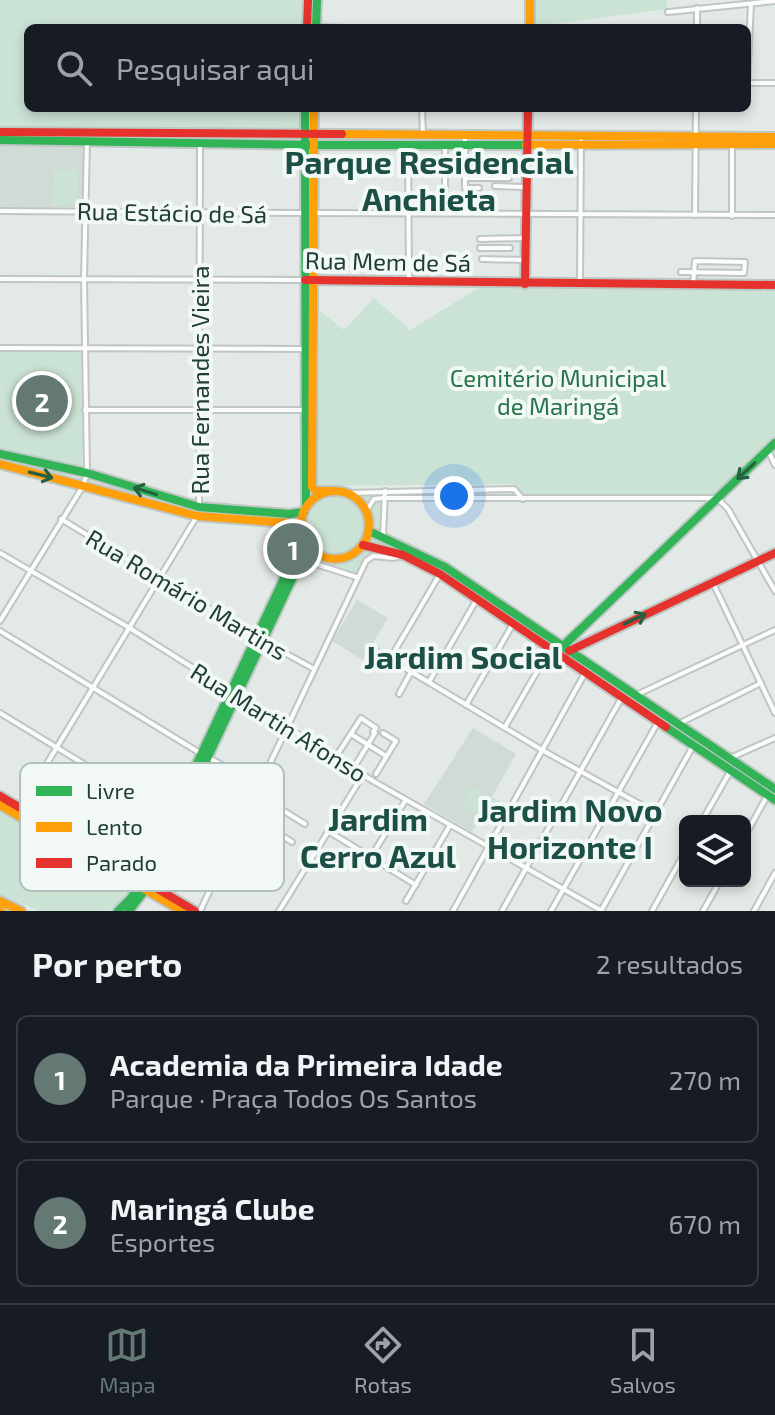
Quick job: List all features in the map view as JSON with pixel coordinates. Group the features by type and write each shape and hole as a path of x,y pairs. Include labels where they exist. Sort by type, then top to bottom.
{"main road":[{"path":"307,24 308,0"},
{"path":"316,24 317,0"},
{"path":"530,0 530,24"},
{"path":"306,112 310,140"},
{"path":"303,538 322,557 340,559 357,552 369,531 367,510 356,497 348,493 316,491 312,487 308,213 314,112"},
{"path":"525,284 528,112"},
{"path":"0,132 200,142 423,136 465,140 775,137"},
{"path":"0,140 128,142 165,135 408,144 445,144 465,140"},
{"path":"696,140 775,144"},
{"name":"Rua Mem de Sá","path":"308,280 775,285"},
{"path":"199,763 297,559 303,538 301,524 305,509 309,410"},
{"path":"560,651 771,447"},
{"path":"0,454 87,473 198,511 289,514 305,509 321,494 330,491"},
{"path":"0,464 198,511 301,524"},
{"path":"369,531 425,562 513,624 560,651 605,686 635,696 708,743 773,795"},
{"path":"363,545 445,567 693,746 716,760 732,763"},
{"path":"297,559 314,552"},
{"path":"560,651 775,553"},
{"path":"693,746 706,751 708,743"},
{"path":"0,796 20,808"},
{"path":"0,805 20,816"},
{"path":"118,911 138,891"},
{"path":"129,911 141,891"},
{"path":"152,891 177,910"},
{"path":"156,891 197,911"},
{"path":"0,901 21,911"}],"street":[{"path":"668,12 775,1"},
{"path":"750,24 751,4"},
{"path":"697,8 697,24"},
{"path":"751,83 775,83"},
{"path":"422,112 423,136"},
{"path":"695,215 696,112"},
{"path":"465,140 465,188 479,188"},
{"path":"580,284 581,140"},
{"path":"0,621 83,486 87,473 84,279 87,141"},
{"name":"Rua Fernandes Vieira","path":"48,763 198,511 201,409 198,280 200,142"},
{"path":"408,144 409,282"},
{"path":"445,144 445,213"},
{"path":"732,144 732,216"},
{"path":"466,168 479,168"},
{"path":"495,168 522,169"},
{"path":"509,169 509,187"},
{"path":"466,178 509,178"},
{"path":"495,186 523,187"},
{"name":"Rua Estácio de Sá","path":"0,211 775,215"},
{"path":"510,238 510,259"},
{"path":"480,239 526,238"},
{"path":"480,248 510,248"},
{"path":"482,259 525,260"},
{"path":"681,272 694,272 744,273 745,262 695,261 694,272 693,284"},
{"name":"Rua Mem de Sá","path":"0,279 308,280"},
{"path":"0,348 308,349"},
{"path":"85,410 309,410"},
{"path":"771,447 775,465"},
{"path":"348,493 514,489 523,499"},
{"path":"383,538 385,491"},
{"path":"367,510 374,499 384,498 717,498 728,509 760,560 775,591"},
{"name":"Rua Romário Martins","path":"61,519 314,669"},
{"name":"Rua Martin Afonso","path":"0,553 128,627 363,775 601,911"},
{"path":"270,763 366,561 373,556 393,558 403,555"},
{"path":"297,559 357,578"},
{"path":"390,659 440,574"},
{"path":"713,583 775,713"},
{"path":"429,682 477,599"},
{"path":"466,705 513,624"},
{"path":"635,696 775,630"},
{"path":"0,631 218,763"},
{"path":"373,649 504,728 656,813"},
{"path":"504,728 560,651"},
{"path":"399,694 411,672"},
{"path":"453,911 585,673"},
{"path":"678,724 761,683"},
{"path":"502,911 623,693"},
{"path":"0,713 82,763"},
{"path":"339,752 361,718 376,728 353,769"},
{"path":"551,911 658,721"},
{"path":"376,774 396,741 383,733"},
{"path":"351,734 387,756"},
{"path":"705,815 732,763 775,738"},
{"path":"601,911 693,746"},
{"path":"279,911 363,775"},
{"path":"751,827 773,795"},
{"path":"371,857 405,800"},
{"path":"284,811 305,824"},
{"path":"406,901 449,826"},
{"path":"328,831 416,885"},
{"path":"284,837 292,842"},
{"path":"652,911 679,863"},
{"path":"754,911 775,873"},
{"path":"703,911 717,887"},
{"path":"197,911 208,891"}],"shaded area":[{"path":"0,141 87,141 86,207 0,208"},
{"path":"357,600 388,618 363,660 332,641"},
{"path":"473,728 516,754 492,797 506,805 495,825 481,817 472,832 424,804"}],"green space":[{"path":"0,0 308,0 306,24 24,24 24,112 304,112 304,134 0,131"},
{"path":"536,0 667,0 667,9 536,24"},
{"path":"54,170 78,170 78,204 53,204 53,186 56,185"},
{"name":"Cemitério Municipal de Maringá","path":"480,287 775,287 775,439 716,496 524,494 512,484 315,486 320,311 344,330 374,298 410,330"},
{"path":"0,351 84,351 82,468 0,451"},
{"path":"330,491 385,491 383,538 357,578 301,560 307,546 301,528 304,512 314,499"},
{"path":"471,787 505,805 494,824 461,805"},
{"path":"0,811 20,823 20,891 129,891 110,911 40,911 0,895"}],"traffic: fast":[{"path":"316,24 317,0"},
{"path":"305,112 306,507"},
{"path":"0,140 526,145"},
{"path":"561,648 775,443"},
{"path":"0,454 87,473 199,507 289,514 304,512"},
{"path":"369,531 445,567 775,789"},
{"path":"197,763 303,538"},
{"path":"205,763 301,560 314,552"},
{"path":"666,727 775,800"},
{"path":"118,911 135,891"},
{"path":"129,911 144,891"}],"traffic: slow":[{"path":"530,0 530,24"},
{"path":"314,112 312,487 316,491 330,491"},
{"path":"342,134 775,137"},
{"path":"526,145 775,144"},
{"path":"0,464 197,516 301,524"},
{"path":"328,491 342,491 354,496 364,506 369,525 364,544 354,554 342,559 328,559 316,554 306,544 301,532 301,518 306,506 316,496 328,491"},
{"path":"0,805 20,817"},
{"path":"148,891 182,911"},
{"path":"0,901 21,911"}],"traffic: jam":[{"path":"307,24 308,0"},
{"path":"525,284 528,112"},
{"path":"0,132 342,134"},
{"path":"305,280 775,285"},
{"path":"363,545 403,555 440,574 666,727"},
{"path":"569,651 775,553"},
{"path":"0,796 20,808"},
{"path":"161,891 195,911"}],"place":[{"name":"Maringá Clube","path":"42,401"},
{"name":"Academia da Primeira Idade","path":"293,549"}],"district":[{"name":"Parque Residencial Anchieta","path":"429,180"},
{"name":"Jardim Social","path":"463,656"},
{"name":"Jardim Novo Horizonte I","path":"570,828"},
{"name":"Jardim Cerro Azul","path":"378,836"}]}
